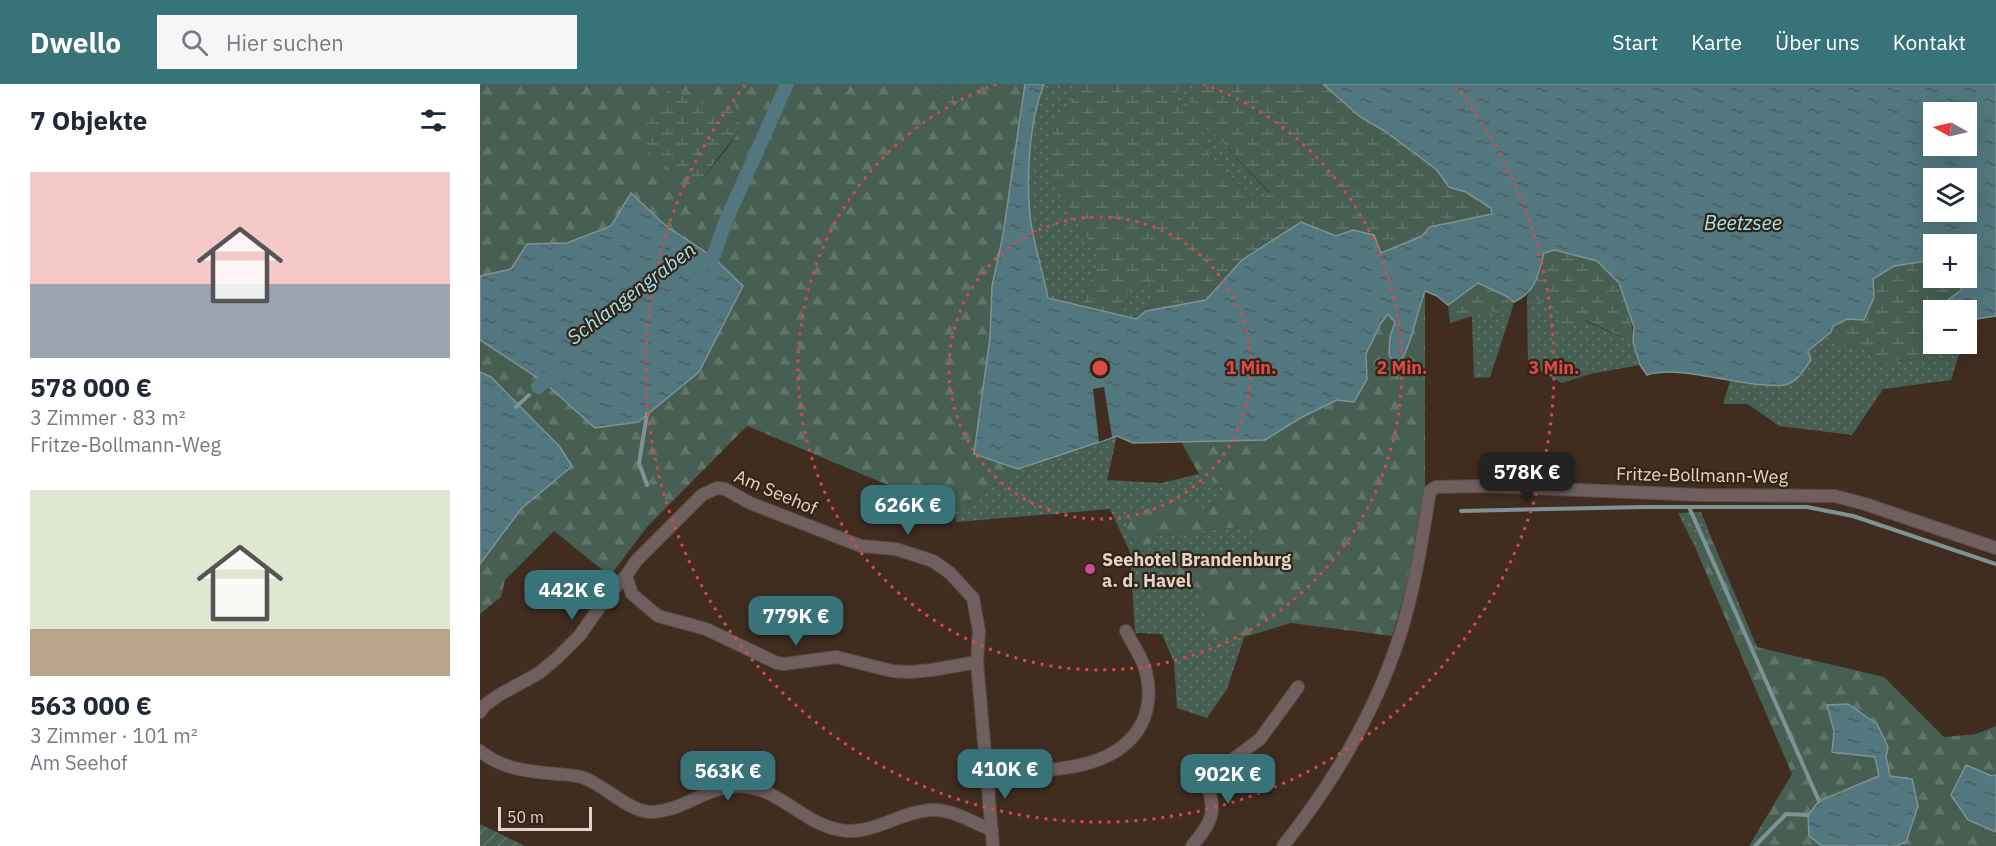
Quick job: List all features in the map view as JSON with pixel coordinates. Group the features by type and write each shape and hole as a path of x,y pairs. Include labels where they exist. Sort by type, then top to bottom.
{"street":[{"name":"Fritze-Bollmann-Weg","path":"1283,846 1324,792 1357,737 1380,687 1400,634 1419,559 1430,491 1436,487 1484,486 1702,495 1835,496 1996,548"},
{"name":"Am Seehof","path":"480,712 499,694 539,673 557,658 580,635 608,595 626,576 636,561 702,495 717,488 725,489 750,503 861,546 896,549 916,554 941,567 965,587 973,598 979,631 977,662 993,846"},
{"path":"626,576 632,594 658,616 706,629 777,663 836,657 892,671 909,672 977,662"},
{"path":"988,772 1053,769 1085,764 1110,756 1131,740 1143,722 1148,707 1149,687 1146,670 1126,631"},
{"path":"1206,780 1260,739 1298,687"},
{"path":"480,751 492,760 513,769 581,777 645,811 668,809 714,789 738,786 767,793 806,818 831,828 849,831 865,829 916,812 933,810 948,812 992,830"},
{"path":"1194,776 1206,780"},
{"path":"1192,846 1209,826 1214,802 1206,780"}],"green space":[{"path":"480,84 939,84 951,113 965,96 958,84 1025,84 1003,235 992,286 990,337 974,454 1018,469 955,513 747,426 647,527 610,576 554,531 505,580 501,597 480,614 480,564 521,509 572,466 560,447 491,377 480,372 480,340 544,382 595,428 713,257 666,226 631,193 611,226 567,243 527,244 511,269 480,276","holes":["668,90 710,107 740,130 698,184"]},
{"path":"939,84 958,84 965,96 951,113"},
{"path":"1044,84 1082,84 1052,131 1052,178 1099,259 1081,306 1049,298 1031,227 1028,184 1030,149 1035,115"},
{"path":"1082,84 1181,84 1175,97 1187,107 1199,84 1323,84 1359,116 1386,132 1437,170 1449,187 1466,192 1491,208 1492,214 1430,227 1423,236 1380,253 1353,230 1336,236 1301,222 1242,260 1206,300 1146,311 1156,302 1151,284 1130,286 1119,315 1081,306 1099,259 1052,178 1052,131","holes":["1209,128 1269,192 1260,204 1211,157 1201,138"]},
{"path":"1181,84 1199,84 1187,108 1175,97"},
{"path":"668,90 710,107 735,103 740,130 698,184 652,159 640,128"},
{"path":"1209,128 1269,193 1260,204 1211,157 1201,138"},
{"path":"1555,250 1596,261 1612,275 1619,285 1628,308 1633,342 1587,321 1562,328 1552,307 1527,296 1538,276 1544,253"},
{"path":"1923,262 1923,288 1961,288 1948,300 1923,300 1923,354 1946,354 1878,364 1866,348 1843,344 1831,332 1833,326 1847,319 1874,297 1873,279 1894,266"},
{"path":"1478,283 1514,302 1510,316 1490,311 1450,323 1448,305"},
{"path":"1151,284 1156,302 1136,319 1119,315 1129,286"},
{"path":"1425,291 1425,491 1415,558 1392,636 1291,623 1244,637 1207,633 1202,589 1180,582 1177,568 1252,561 1252,526 1154,535 1148,550 1135,550 1127,528 1135,511 1186,502 1204,513 1225,487 1199,474 1181,442 1265,440 1337,399 1354,402 1367,379 1366,354 1381,323 1388,313 1395,322 1390,337 1416,315"},
{"path":"1527,296 1633,342 1640,365 1590,374 1562,383 1528,364"},
{"path":"1490,311 1510,316 1490,377 1474,378 1472,316"},
{"path":"1831,332 1843,344 1866,348 1878,364 1959,354 1951,380 1883,389 1852,435 1779,426 1748,404 1723,404 1730,381 1785,385 1808,351"},
{"path":"1117,436 1107,480 1161,483 1199,474 1225,487 1204,513 1127,528 1135,550 1154,535 1252,526 1252,561 1178,568 1180,582 1202,589 1207,632 1244,637 1227,689 1207,718 1177,708 1174,662 1162,634 1135,633 1130,552 1110,509 956,522 955,513 1018,469"},
{"path":"1701,512 1711,537 1695,547 1678,513"},
{"path":"1711,537 1757,647 1884,677 1944,737 1976,734 1996,726 1996,775 1992,776 1968,820 1996,832 1996,846 1896,846 1906,842 1886,757 1827,705 1834,731 1832,752 1875,757 1879,776 1819,801 1808,815 1809,836 1822,846 1749,846 1792,774 1695,547"},
{"path":"480,824 525,846 480,846"}],"water":[{"name":"Beetzsee","path":"1025,84 1044,84 1032,132 1028,184 1031,226 1048,298 1136,319 1146,311 1206,300 1242,260 1301,222 1336,236 1353,230 1374,235 1381,253 1422,236 1430,227 1492,214 1491,208 1466,192 1449,187 1437,170 1386,132 1359,116 1323,84 1996,84 1996,316 1977,319 1977,300 1948,300 1961,288 1977,288 1977,234 1923,234 1923,262 1894,266 1873,279 1874,297 1864,320 1847,319 1833,326 1831,332 1808,351 1811,360 1803,372 1785,385 1752,384 1674,372 1647,375 1640,365 1633,342 1634,327 1619,283 1597,261 1555,250 1544,253 1532,288 1514,302 1478,283 1448,305 1437,296 1425,291 1411,338 1399,364 1389,356 1390,337 1395,322 1388,314 1366,354 1367,379 1354,402 1337,400 1302,417 1265,440 1133,443 1117,436 1018,469 974,454 990,337 992,286 1003,235"},
{"path":"631,193 666,226 713,257 743,286 699,372 638,422 595,428 544,382 480,340 480,276 511,269 527,244 567,243 611,226"},
{"path":"480,372 491,377 560,447 572,466 521,509 480,564"},
{"path":"1848,704 1877,724 1888,747 1886,757 1890,776 1912,779 1918,806 1906,842 1896,846 1822,846 1809,836 1808,815 1819,801 1879,776 1875,757 1832,752 1834,731 1827,705"},
{"path":"1966,765 1992,776 1996,775 1996,832 1968,820 1951,795"}],"pier":[{"path":"1104,387 1112,437 1099,442 1093,389"}],"waterway":[{"name":"Schlangengraben","path":"699,267 713,257 725,223 787,84"},
{"name":"Schlangengraben","path":"538,387 558,371"},
{"name":"Schlangengraben","path":"516,407 529,395"},
{"path":"647,414 639,463 647,485"},
{"path":"1461,511 1644,507 1807,507 1853,516 1996,564"},
{"path":"1689,507 1819,801"},
{"path":"1755,846 1786,814 1808,815"}],"place":[{"name":"Seehotel Brandenburg a. d. Havel","path":"1090,569"}]}
